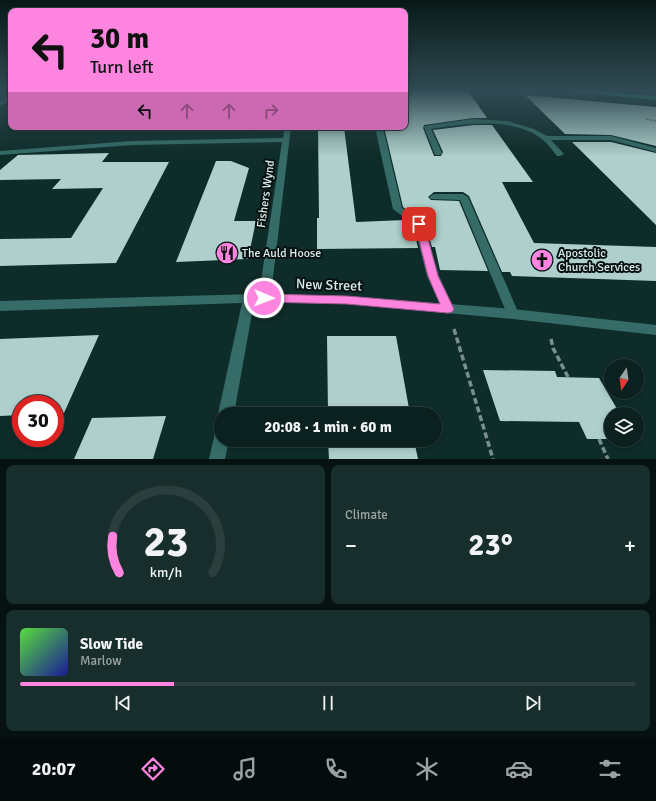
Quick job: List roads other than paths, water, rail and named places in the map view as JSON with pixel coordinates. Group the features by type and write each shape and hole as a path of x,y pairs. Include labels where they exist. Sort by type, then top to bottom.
{"street":[{"path":"438,153 427,127 473,122 507,123 532,130 545,138 560,154"},
{"name":"Fishers Wynd","path":"264,298 288,130"},
{"path":"380,132 398,209 419,224 433,276 448,309"},
{"path":"545,138 611,138 656,150"},
{"path":"0,153 132,143 286,140"},
{"path":"434,197 463,197 513,314"},
{"path":"227,407 249,298"},
{"name":"New Street","path":"0,306 249,298 347,300 513,314 656,330"},
{"path":"217,459 219,447"}],"place":[{"name":"The Auld Hoose","path":"227,253"},
{"name":"Apostolic Church Services","path":"542,260"}]}
